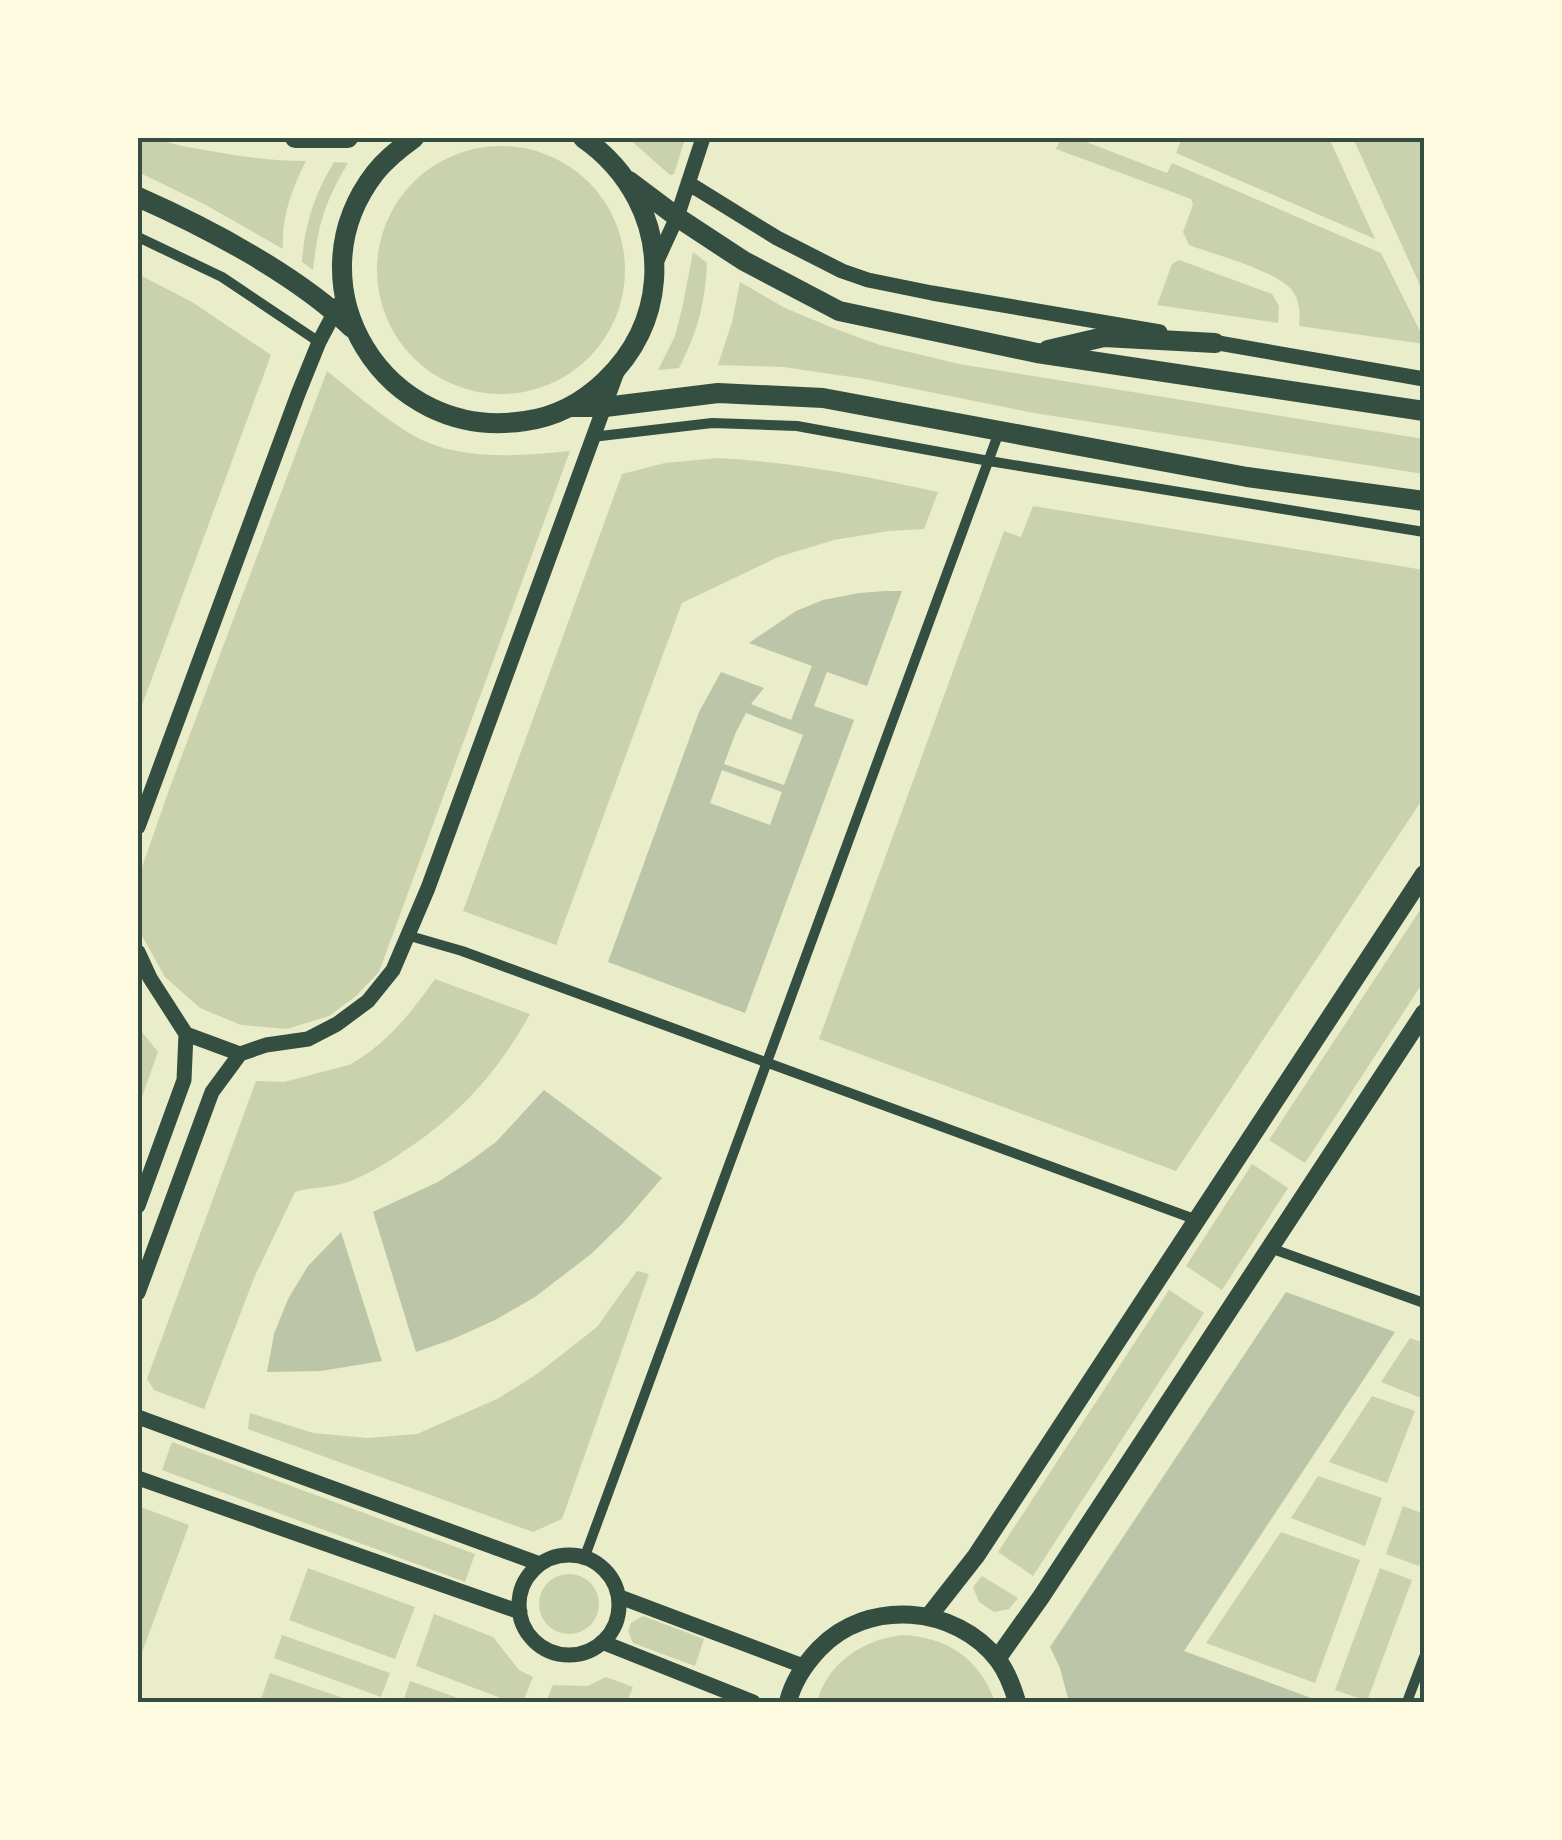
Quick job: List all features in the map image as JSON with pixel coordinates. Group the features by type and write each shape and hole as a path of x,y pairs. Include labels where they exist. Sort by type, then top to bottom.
{"main road":[{"path":"295,138 348,138"},
{"path":"414,138 391,146 350,218 344,242 340,302 383,374 409,397 438,413 471,422 505,424 539,419 571,407 596,390 634,346 653,294 655,266 648,222 629,181"},
{"path":"583,138 677,218 744,261 839,311 1037,353 1424,412"},
{"path":"138,197 340,302"},
{"path":"1037,353 1104,337 1214,343"},
{"path":"571,407 718,392 823,398 1247,477 1424,502"},
{"path":"929,1616 976,1556 1424,874"},
{"path":"998,1659 1424,1013"},
{"path":"788,1702 804,1666 828,1640 858,1622 894,1614 929,1616 967,1632 998,1659 1018,1702"}],"street":[{"path":"655,266 677,218 703,138"},
{"path":"688,183 777,238 868,280 1424,379"},
{"path":"138,237 222,277 319,342"},
{"path":"138,827 319,342 340,302"},
{"path":"138,1293 212,1092 240,1054 266,1045 308,1040 368,1001 393,970 410,936 618,368"},
{"path":"592,437 712,423 797,426 1424,532"},
{"path":"585,1556 999,432"},
{"path":"410,936 462,951 767,1061 1197,1220"},
{"path":"138,952 186,1034 184,1080 138,1206"},
{"path":"186,1034 240,1054"},
{"path":"1270,1248 1424,1303"},
{"path":"138,1417 540,1564"},
{"path":"138,1478 520,1612"},
{"path":"564,1554 585,1556 606,1570 620,1597 616,1625 596,1648 571,1655 548,1650 531,1638 520,1612 522,1586 540,1564 564,1554"},
{"path":"620,1597 804,1666"},
{"path":"602,1642 753,1702"},
{"path":"1407,1702 1424,1657"}],"green space":[{"path":"138,138 249,157 306,161 288,204 283,249 138,172"},
{"path":"628,138 676,138 684,142 674,174 670,175"},
{"path":"1061,138 1076,138 1167,173 1172,163 1381,253 1424,344 1299,326 1297,301 1287,285 1261,271 1189,245 1183,232 1193,205 1191,199 1056,149"},
{"path":"1182,138 1329,138 1375,239 1176,153"},
{"path":"1353,138 1424,138 1424,294"},
{"path":"501,146 548,156 589,182 615,223 625,270 615,317 589,358 548,384 501,394 454,384 413,358 387,317 377,270 387,223 413,182 454,156"},
{"path":"334,162 348,163 324,214 313,270 302,262 305,235 316,198"},
{"path":"693,252 707,263 699,317 679,368 658,370 675,336"},
{"path":"1179,260 1272,294 1279,306 1278,323 1157,305 1172,264"},
{"path":"138,274 192,302 271,355 138,716"},
{"path":"740,282 785,308 833,328 880,345 959,364 1424,439 1424,474 1034,413 865,379 783,367 718,365"},
{"path":"327,371 398,426 447,449 488,455 570,451 379,972 329,1016 287,1029 241,1025 200,1008 165,977 142,936 141,870"},
{"path":"718,458 829,471 938,492 924,529 834,540 778,557 682,603 556,945 463,911 622,474 665,463"},
{"path":"1033,506 1424,570 1424,797 1176,1171 819,1039 1004,531 1021,537"},
{"path":"1424,904 1424,981 1305,1163 1269,1140"},
{"path":"435,979 530,1014 505,1055 476,1091 424,1137 357,1178 295,1192 254,1278 204,1409 154,1390 147,1379 256,1081 284,1082 349,1065 397,1027"},
{"path":"138,1027 158,1052 138,1108"},
{"path":"1252,1164 1288,1188 1222,1290 1186,1266"},
{"path":"637,1271 649,1274 562,1519 533,1532 248,1429 250,1413 313,1433 367,1438 417,1434 497,1399 537,1374 597,1327"},
{"path":"1169,1290 1204,1313 1033,1576 998,1552"},
{"path":"1410,1338 1424,1343 1421,1398 1381,1382"},
{"path":"1372,1396 1415,1411 1387,1483 1329,1462"},
{"path":"172,1442 475,1554 465,1582 162,1470"},
{"path":"1318,1476 1382,1498 1365,1546 1291,1518"},
{"path":"138,1506 189,1525 138,1663"},
{"path":"1403,1506 1424,1514 1424,1550 1419,1566 1386,1554"},
{"path":"1281,1532 1360,1560 1315,1683 1206,1643"},
{"path":"308,1568 415,1607 395,1659 289,1620"},
{"path":"1380,1568 1412,1580 1367,1701 1335,1690"},
{"path":"569,1574 590,1583 599,1604 590,1625 569,1634 548,1625 539,1604 548,1583"},
{"path":"982,1576 1018,1598 1009,1609 994,1612 979,1602 973,1587"},
{"path":"434,1614 493,1637 519,1670 533,1677 523,1702 511,1702 416,1666"},
{"path":"643,1616 704,1639 695,1666 633,1643 628,1631 631,1623"},
{"path":"282,1635 390,1673 381,1697 274,1658"},
{"path":"902,1635 934,1640 960,1653 981,1674 995,1702 817,1702 829,1675 849,1655 874,1642"},
{"path":"270,1673 355,1702 260,1702"},
{"path":"606,1677 633,1687 627,1702 546,1702 553,1685 588,1686"},
{"path":"410,1681 469,1702 403,1702"}],"building":[{"path":"902,591 867,686 827,672 814,706 854,720 745,1013 608,962 699,712 721,672 764,688 751,704 791,720 812,666 749,643 796,611 823,600","holes":["746,713 803,735 784,785 724,764","722,770 782,792 770,825 710,803"]},
{"path":"544,1090 662,1178 591,1254 535,1297 495,1320 416,1352 373,1212 438,1182 470,1161 496,1142"},
{"path":"341,1232 382,1361 321,1371 267,1372 274,1334 288,1299 308,1266"},
{"path":"1286,1292 1395,1332 1184,1651 1322,1702 1069,1702 1050,1647"}]}
